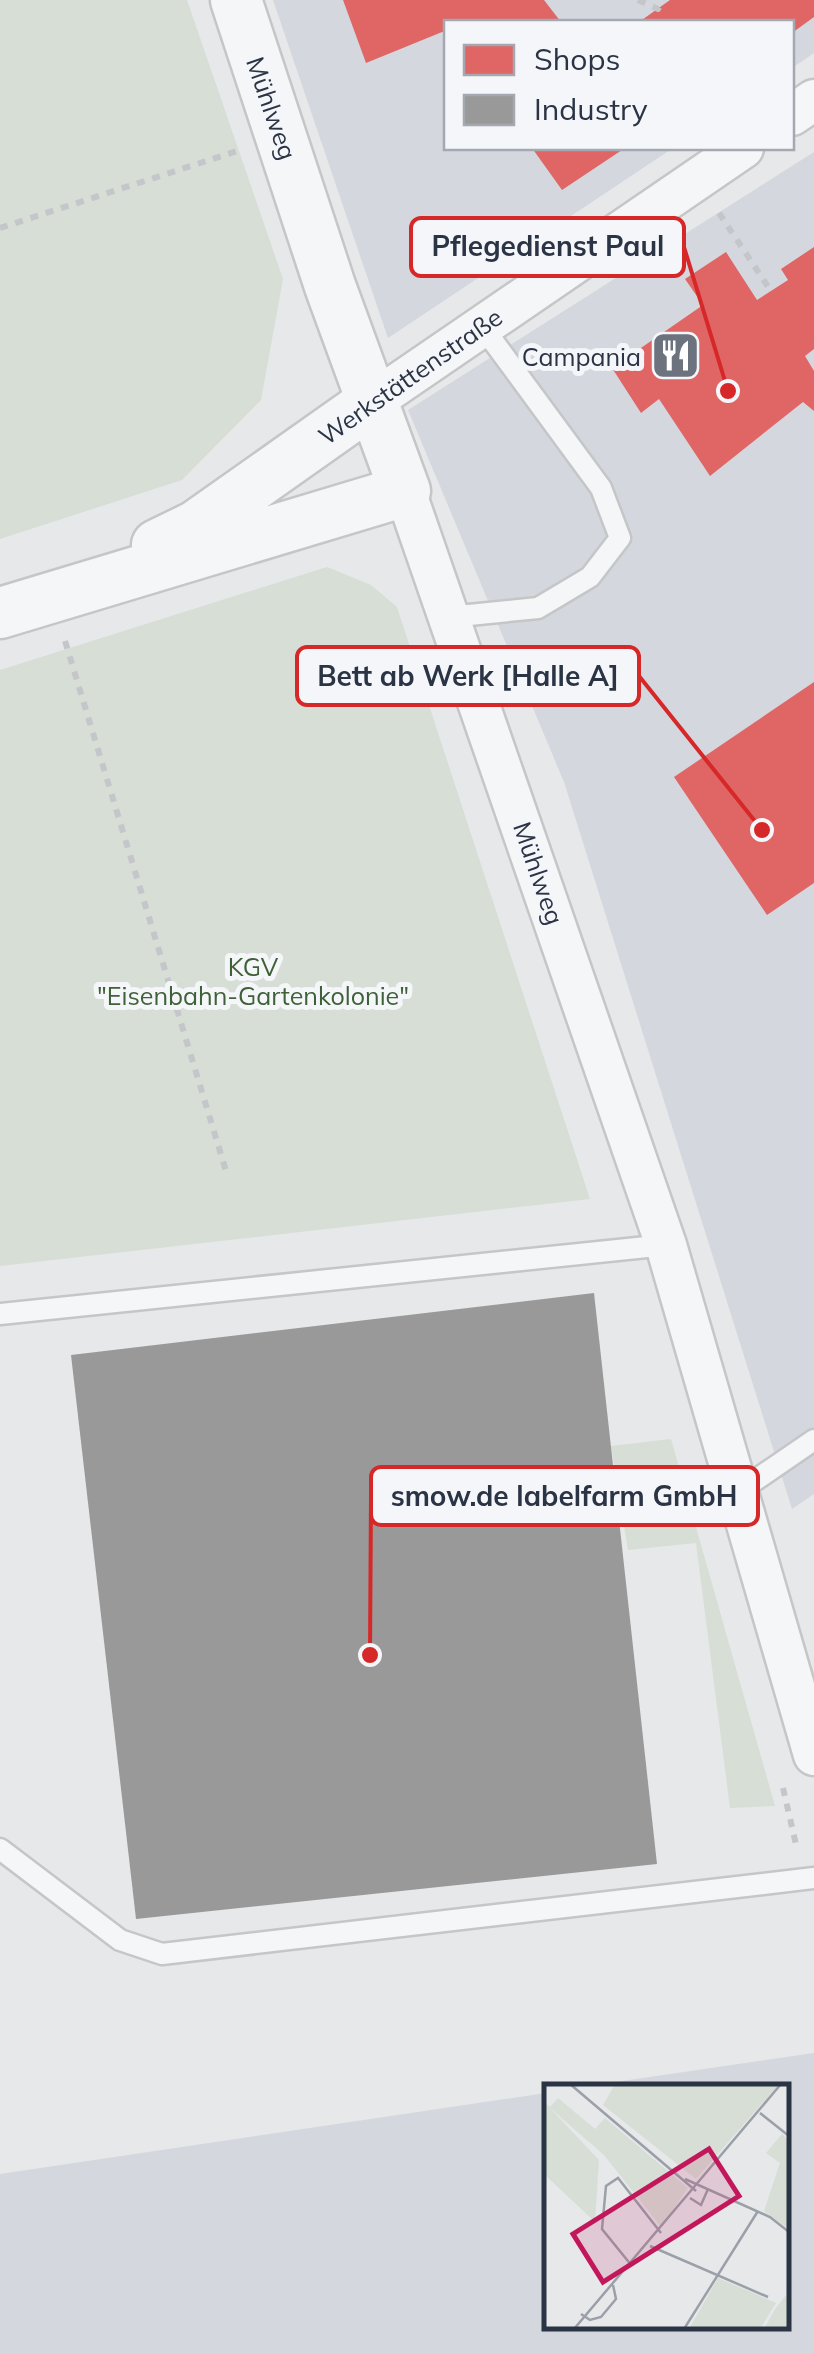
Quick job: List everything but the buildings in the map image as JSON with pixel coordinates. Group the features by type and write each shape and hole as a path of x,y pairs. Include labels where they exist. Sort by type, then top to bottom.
{"street":[{"name":"Mühlweg","path":"236,0 330,286 406,491 666,1245 814,1755"},
{"name":"Werkstättenstraße","path":"66,614 740,150"},
{"name":"Werkstättenstraße","path":"0,613 66,614 406,491"}],"lane":[{"path":"450,617 538,608 590,577 620,538 600,488 482,326"},
{"path":"0,1314 666,1245"},
{"path":"738,1492 814,1440"},
{"path":"0,1849 120,1940 162,1954 814,1878"}],"path":[{"path":"638,0 658,9 663,0"},
{"path":"0,228 248,146"},
{"path":"697,179 771,291"},
{"path":"66,614 226,1171"}],"shaded area":[{"path":"273,0 814,0 814,53 794,67 794,20 444,20 444,150 670,150 388,338"},
{"path":"814,152 814,1494 792,1509 564,782 408,410"},
{"path":"814,2053 814,2354 0,2354 0,2174 544,2093 544,2329 789,2329 789,2084 602,2084"}],"green space":[{"path":"0,0 187,0 283,279 261,400 182,480 0,539"},
{"name":"KGV \"Eisenbahn-Gartenkolonie\"","path":"327,567 371,585 397,607 590,1199 0,1266 0,670"},
{"path":"671,1439 775,1806 730,1808 696,1543 628,1550 611,1446"}],"place":[{"name":"Campania","path":"676,356"},
{"name":"Pflegedienst Paul","path":"728,391"},
{"name":"Bett ab Werk [Halle A]","path":"762,830"},
{"name":"smow.de labelfarm GmbH","path":"370,1655"}]}
